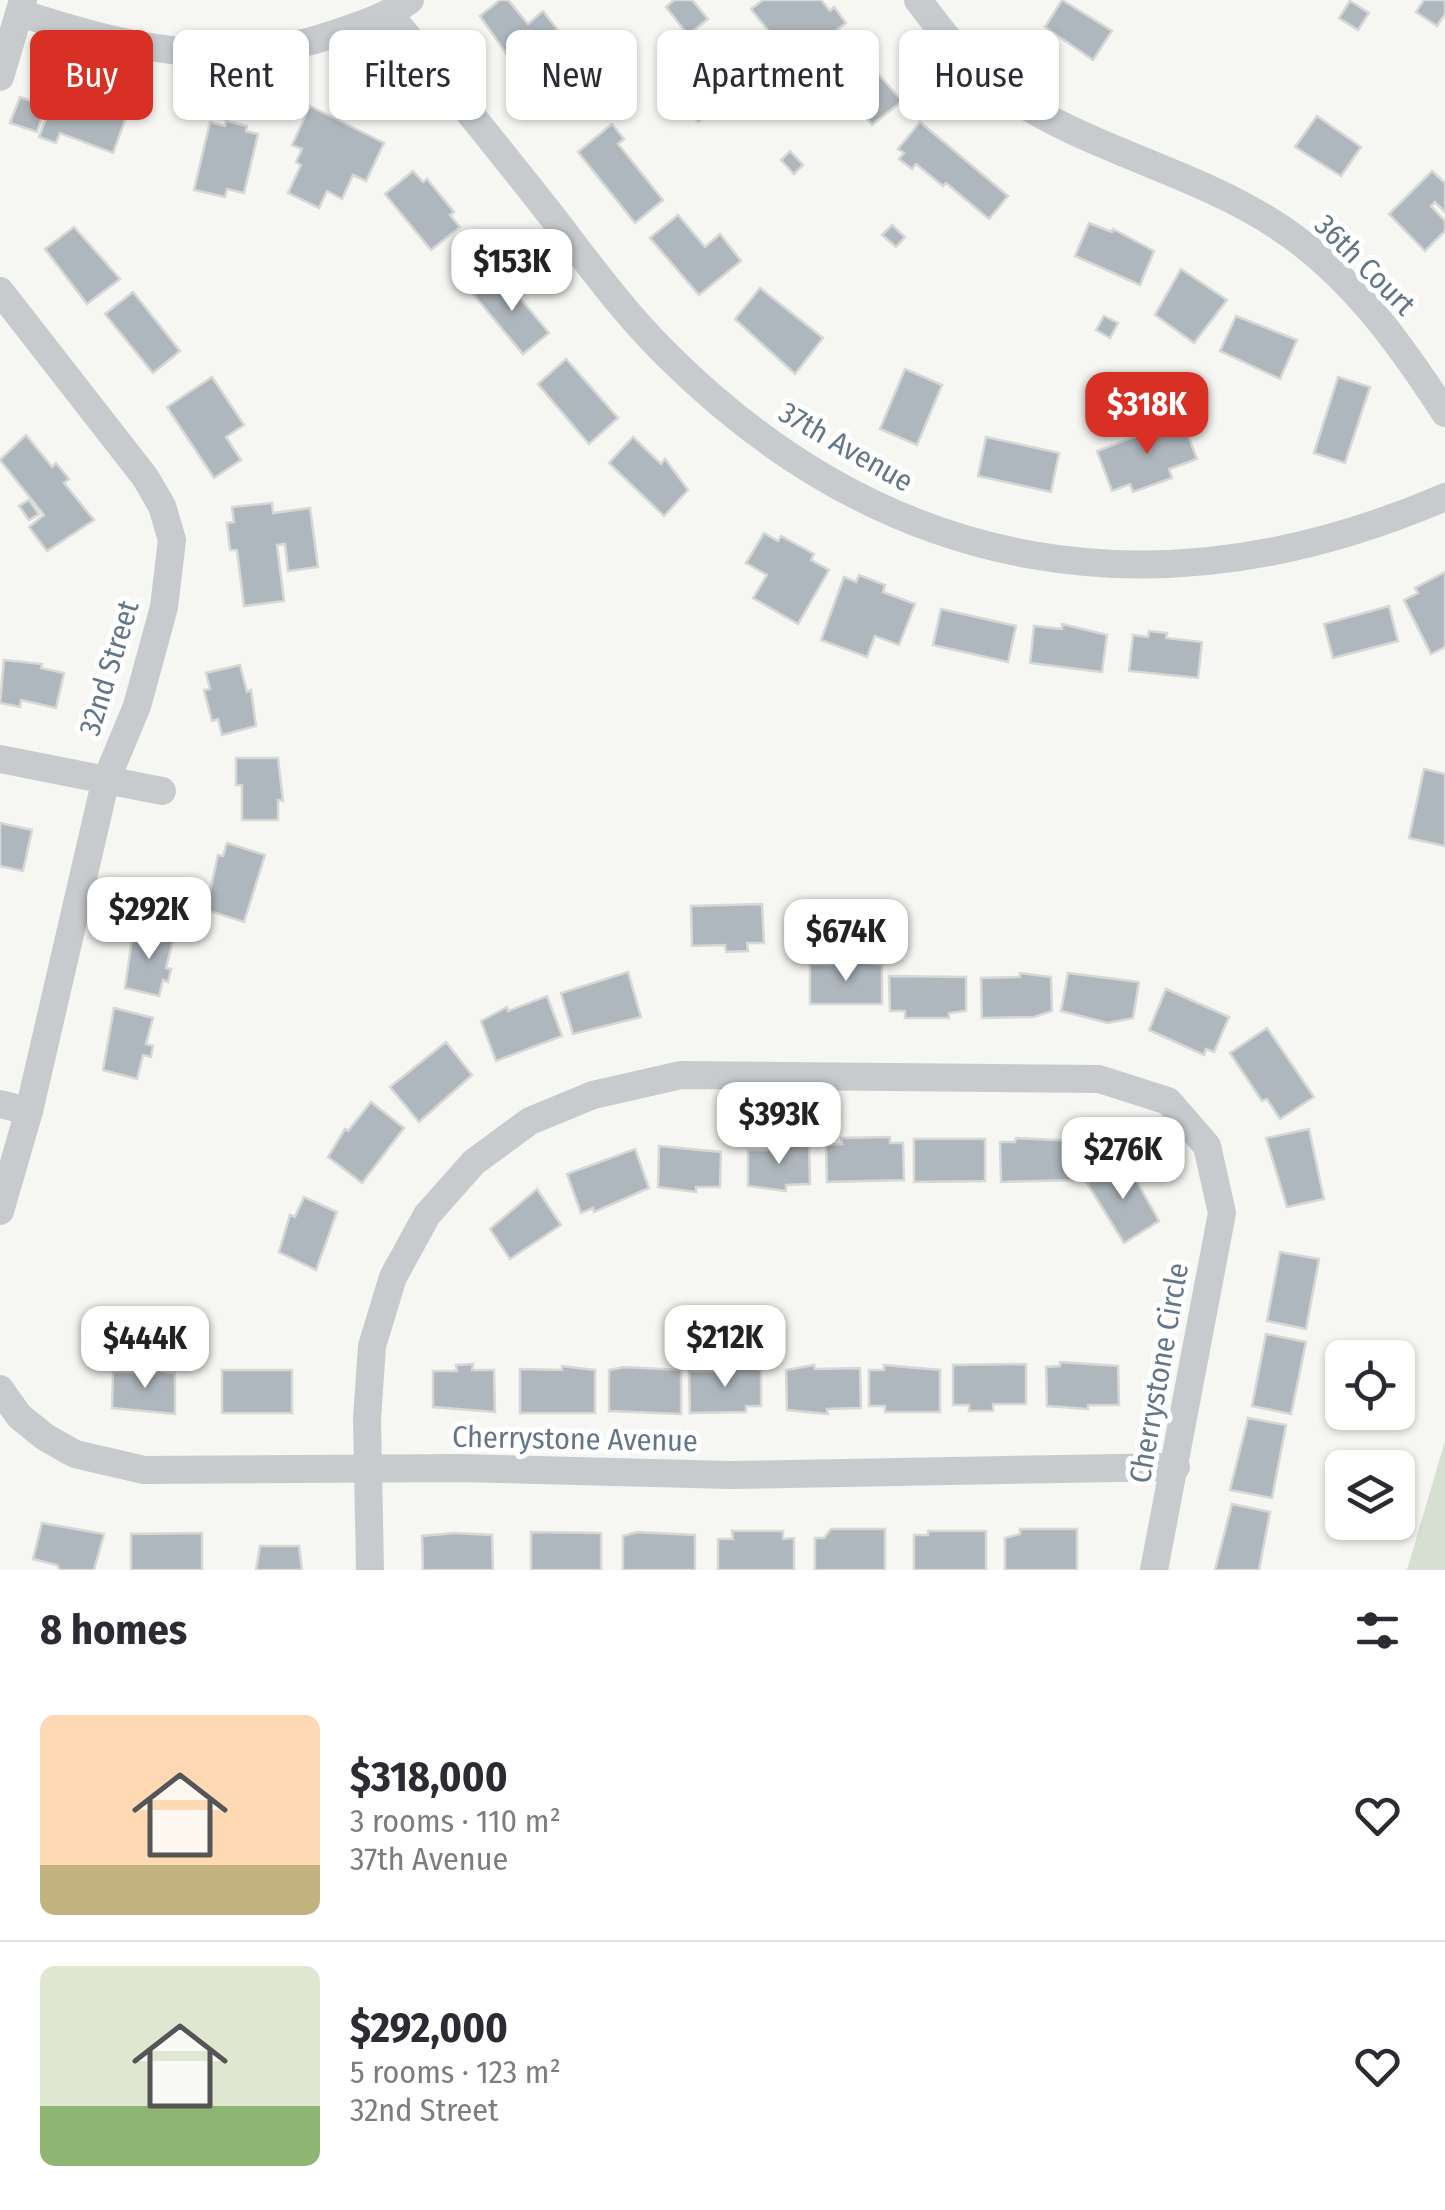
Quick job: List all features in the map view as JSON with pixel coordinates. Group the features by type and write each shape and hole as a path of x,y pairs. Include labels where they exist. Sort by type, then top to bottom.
{"street":[{"name":"36th Court","path":"918,0 969,62 1025,106 1248,208 1307,247 1381,321 1445,412"},
{"path":"0,77 21,6 100,38 200,55 305,44 400,7"},
{"name":"37th Avenue","path":"400,7 666,354 743,425 864,500 962,540 1030,555 1135,567 1205,564 1342,538 1445,498"},
{"name":"32nd Street","path":"0,291 145,477 162,506 172,540 164,607 141,690 105,783 29,1111"},
{"path":"0,759 105,783 162,791"},
{"name":"Cherrystone Circle","path":"370,1570 368,1382 380,1312 408,1245 448,1187 530,1120 593,1095 681,1074 1099,1079 1168,1101 1207,1146 1222,1213 1154,1570"},
{"path":"0,1104 29,1111 0,1211"},
{"name":"Cherrystone Avenue","path":"0,1389 19,1416 45,1438 75,1454 144,1470 730,1474 1176,1466"}],"shaded area":[{"path":"1445,1441 1445,1570 1407,1570"}],"building":[{"path":"500,0 508,0 528,24 543,11 558,30 506,30 506,53 480,16"},
{"path":"674,0 692,0 708,19 694,30 684,30 666,7"},
{"path":"763,0 821,0 830,11 834,7 846,23 837,30 768,30 751,9"},
{"path":"1062,0 1112,31 1093,60 1059,37 1059,30 1045,27"},
{"path":"1424,0 1445,0 1445,14 1437,26 1416,12"},
{"path":"1350,1 1369,13 1358,30 1339,18"},
{"path":"879,75 899,98 899,103 879,119"},
{"path":"20,97 30,100 30,120 41,120 37,132 10,123"},
{"path":"309,108 384,143 366,181 353,175 342,199 327,191 319,208 288,193 301,165 296,162 302,149 292,145 304,120 309,120"},
{"path":"1317,116 1361,147 1341,176 1295,147"},
{"path":"45,120 125,120 113,153 60,133 56,143 39,137"},
{"path":"226,121 247,126 246,131 258,134 244,193 227,189 225,197 194,190 210,122 225,126"},
{"path":"920,122 1008,196 989,219 946,183 943,186 916,164 912,169 899,159 904,153 898,149"},
{"path":"612,124 624,139 618,144 663,200 635,223 578,152"},
{"path":"790,151 803,165 794,174 781,160"},
{"path":"413,171 423,182 427,179 454,212 450,215 460,227 431,250 385,194"},
{"path":"1432,171 1445,183 1445,212 1435,202 1431,206 1445,221 1445,231 1425,251 1389,214"},
{"path":"678,215 705,247 720,234 741,261 699,295 650,238"},
{"path":"1089,223 1112,232 1113,229 1154,251 1140,285 1075,256"},
{"path":"892,225 905,237 896,247 882,235"},
{"path":"74,227 120,279 87,304 45,249"},
{"path":"1181,269 1227,300 1194,343 1155,315"},
{"path":"500,274 549,333 523,354 474,295"},
{"path":"760,288 823,338 795,374 735,319"},
{"path":"133,292 180,351 153,373 105,314"},
{"path":"1104,316 1118,323 1110,338 1096,330"},
{"path":"1236,316 1297,340 1280,379 1220,351"},
{"path":"566,359 618,418 589,444 538,384"},
{"path":"905,369 942,385 917,445 880,429"},
{"path":"212,377 244,425 226,437 241,460 214,478 167,407"},
{"path":"1338,377 1370,387 1345,463 1314,453"},
{"path":"1182,419 1197,459 1169,469 1172,478 1133,492 1130,484 1112,491 1097,451"},
{"path":"26,435 52,467 56,463 69,479 64,483 94,520 47,551 29,527 44,515 0,460"},
{"path":"633,437 661,464 665,459 688,490 664,516 609,463"},
{"path":"986,437 1059,453 1051,492 978,476"},
{"path":"29,500 39,514 29,520 19,506"},
{"path":"272,503 273,513 310,508 318,567 288,571 285,544 277,545 284,601 244,606 237,550 230,550 227,523 234,522 232,507"},
{"path":"764,533 778,541 781,536 814,554 811,560 829,570 798,624 753,598 767,575 746,563"},
{"path":"1445,572 1445,647 1431,654 1404,600 1418,593 1415,588"},
{"path":"859,575 885,585 883,592 915,604 899,645 875,636 867,657 821,640 844,577 856,582"},
{"path":"1389,606 1398,641 1333,658 1324,624"},
{"path":"941,609 1016,626 1008,662 933,645"},
{"path":"1062,624 1107,635 1102,672 1030,663 1034,626 1062,629"},
{"path":"1149,631 1167,633 1166,638 1202,642 1198,678 1129,671 1133,635 1148,637"},
{"path":"4,660 42,664 41,668 64,673 56,708 21,700 20,707 0,703"},
{"path":"240,665 247,692 251,690 256,726 222,735 218,719 212,721 204,690 210,689 206,673"},
{"path":"236,758 278,758 283,801 278,800 278,820 242,820 242,785 236,785"},
{"path":"1424,769 1445,774 1445,846 1409,838"},
{"path":"0,823 32,830 23,871 0,866"},
{"path":"227,843 265,855 244,922 206,910 218,855 223,856"},
{"path":"762,904 764,943 747,943 748,951 726,952 725,945 692,946 691,906"},
{"path":"140,927 174,936 166,968 171,969 168,982 163,980 159,996 125,988 132,939 137,941"},
{"path":"853,961 882,965 882,1004 810,1004 810,964 853,965"},
{"path":"628,972 641,1017 573,1034 561,993"},
{"path":"1020,973 1051,977 1052,1011 1034,1017 982,1018 981,978 1020,977"},
{"path":"1068,973 1139,982 1133,1018 1108,1023 1061,1011"},
{"path":"889,976 966,977 966,1011 949,1013 949,1018 905,1018 905,1011 890,1011"},
{"path":"1166,989 1229,1017 1214,1052 1206,1049 1204,1055 1149,1030"},
{"path":"547,996 562,1036 496,1061 481,1021 507,1007 508,1011"},
{"path":"114,1008 153,1018 146,1044 153,1046 151,1057 143,1055 137,1079 103,1070"},
{"path":"1267,1028 1314,1097 1280,1119 1267,1099 1262,1101 1230,1053"},
{"path":"446,1042 472,1075 419,1122 390,1087"},
{"path":"371,1102 404,1128 362,1183 328,1157 345,1129 348,1131"},
{"path":"1309,1129 1324,1199 1287,1207 1266,1138"},
{"path":"890,1137 890,1143 903,1143 904,1180 827,1182 826,1145 842,1144 841,1138"},
{"path":"1016,1138 1073,1141 1074,1180 1001,1182 1000,1142 1015,1142"},
{"path":"914,1139 985,1139 985,1181 914,1182"},
{"path":"782,1145 809,1145 810,1184 786,1185 786,1191 748,1186 748,1150 782,1150"},
{"path":"659,1146 721,1152 720,1187 696,1187 696,1192 658,1187"},
{"path":"635,1149 649,1188 594,1212 593,1208 581,1213 567,1174"},
{"path":"1117,1163 1126,1177 1132,1173 1159,1221 1124,1243 1087,1183"},
{"path":"537,1189 561,1225 510,1259 490,1229"},
{"path":"304,1197 337,1212 316,1270 279,1252 290,1215 295,1217"},
{"path":"1280,1252 1319,1259 1306,1329 1267,1321"},
{"path":"1266,1334 1306,1342 1291,1414 1252,1406"},
{"path":"1060,1362 1118,1366 1119,1405 1088,1405 1088,1409 1047,1406 1046,1367 1060,1366"},
{"path":"473,1364 472,1370 494,1370 495,1412 433,1407 433,1371 457,1371 456,1365"},
{"path":"1026,1364 1026,1404 993,1404 993,1411 969,1411 969,1405 953,1405 953,1365"},
{"path":"814,1365 815,1369 860,1368 861,1408 827,1409 828,1414 787,1410 786,1370"},
{"path":"884,1365 940,1370 940,1412 885,1412 885,1406 869,1406 869,1370 884,1370"},
{"path":"562,1366 595,1370 595,1413 520,1413 520,1369 562,1370"},
{"path":"729,1366 761,1370 761,1406 746,1406 746,1412 690,1413 689,1371 729,1371"},
{"path":"135,1368 175,1373 175,1414 112,1408 113,1372 136,1372"},
{"path":"222,1370 292,1370 292,1413 222,1413"},
{"path":"609,1370 681,1370 681,1414 609,1411"},
{"path":"1248,1418 1286,1425 1272,1498 1230,1490"},
{"path":"1232,1504 1270,1512 1259,1570 1215,1570"},
{"path":"42,1523 104,1534 94,1570 60,1570 57,1565 33,1559"},
{"path":"831,1529 885,1529 885,1570 815,1570 815,1538 824,1538"},
{"path":"1020,1529 1077,1529 1077,1570 1005,1570 1005,1538 1020,1534"},
{"path":"732,1531 783,1531 783,1539 794,1538 794,1570 718,1570 718,1539 733,1539"},
{"path":"928,1531 986,1531 986,1570 914,1570 914,1535 928,1535"},
{"path":"531,1532 601,1533 601,1570 531,1570"},
{"path":"637,1532 695,1535 695,1570 623,1570 623,1536"},
{"path":"202,1533 202,1570 131,1570 131,1534"},
{"path":"492,1535 493,1570 423,1570 422,1536"},
{"path":"260,1546 299,1546 302,1570 256,1570"}]}
